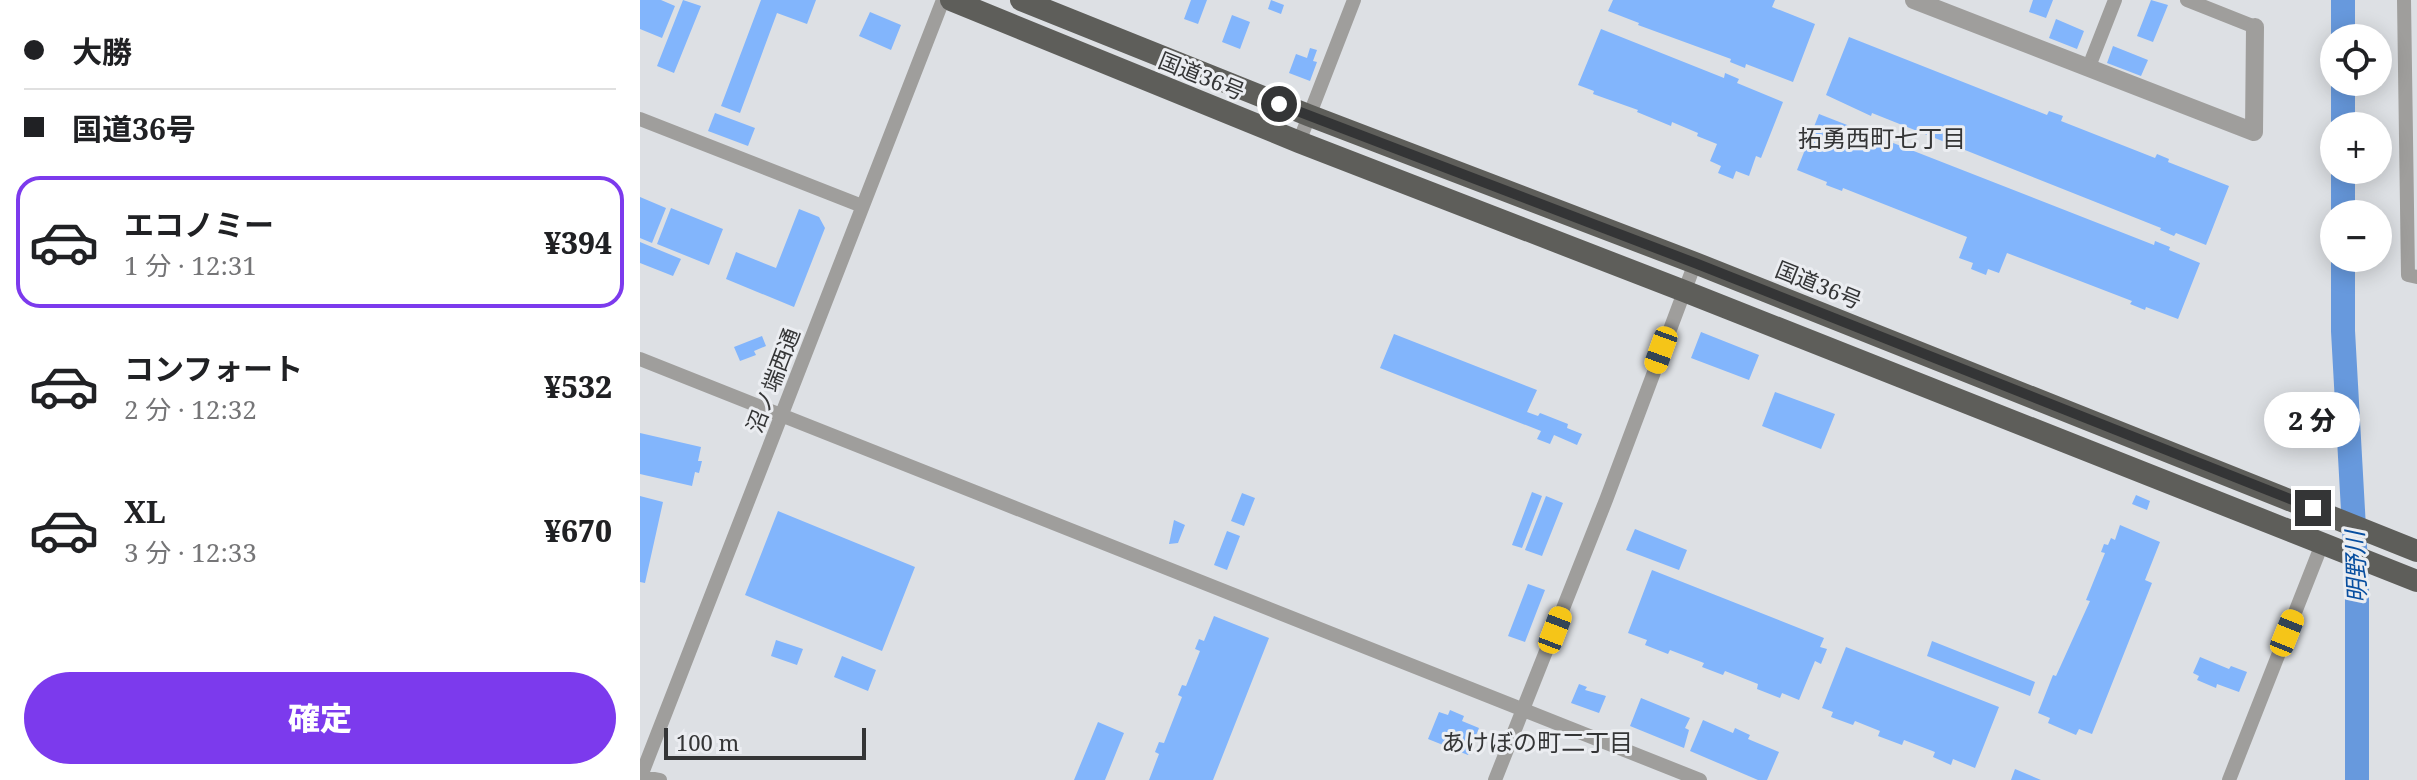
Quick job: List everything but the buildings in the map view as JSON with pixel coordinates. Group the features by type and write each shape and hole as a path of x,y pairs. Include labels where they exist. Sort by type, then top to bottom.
{"highway":[{"name":"国道36号","path":"951,0 1299,142 2417,581"},
{"name":"国道36号","path":"1021,0 1308,115 1695,263 2417,551"}],"street":[{"name":"沼ノ端西通","path":"641,776 943,0"},
{"path":"1299,142 1354,0"},
{"path":"1914,0 2254,132 2255,27 2187,0"},
{"path":"2088,69 2115,0"},
{"path":"2404,0 2408,275 2417,277"},
{"path":"640,119 862,206"},
{"path":"1495,780 1606,500 1695,263"},
{"path":"640,359 1700,780"},
{"path":"2229,780 2332,548"},
{"path":"641,776 660,780"}],"waterway":[{"name":"明野川","path":"2343,0 2343,24"},
{"name":"明野川","path":"2343,96 2343,112"},
{"name":"明野川","path":"2343,184 2343,200"},
{"name":"明野川","path":"2343,272 2343,331 2357,582 2357,780"}],"district":[{"name":"拓勇西町七丁目","path":"1882,137"},
{"name":"あけぼの町二丁目","path":"1537,741"}],"route":[{"path":"1279,104 1695,263 2313,508"}]}
